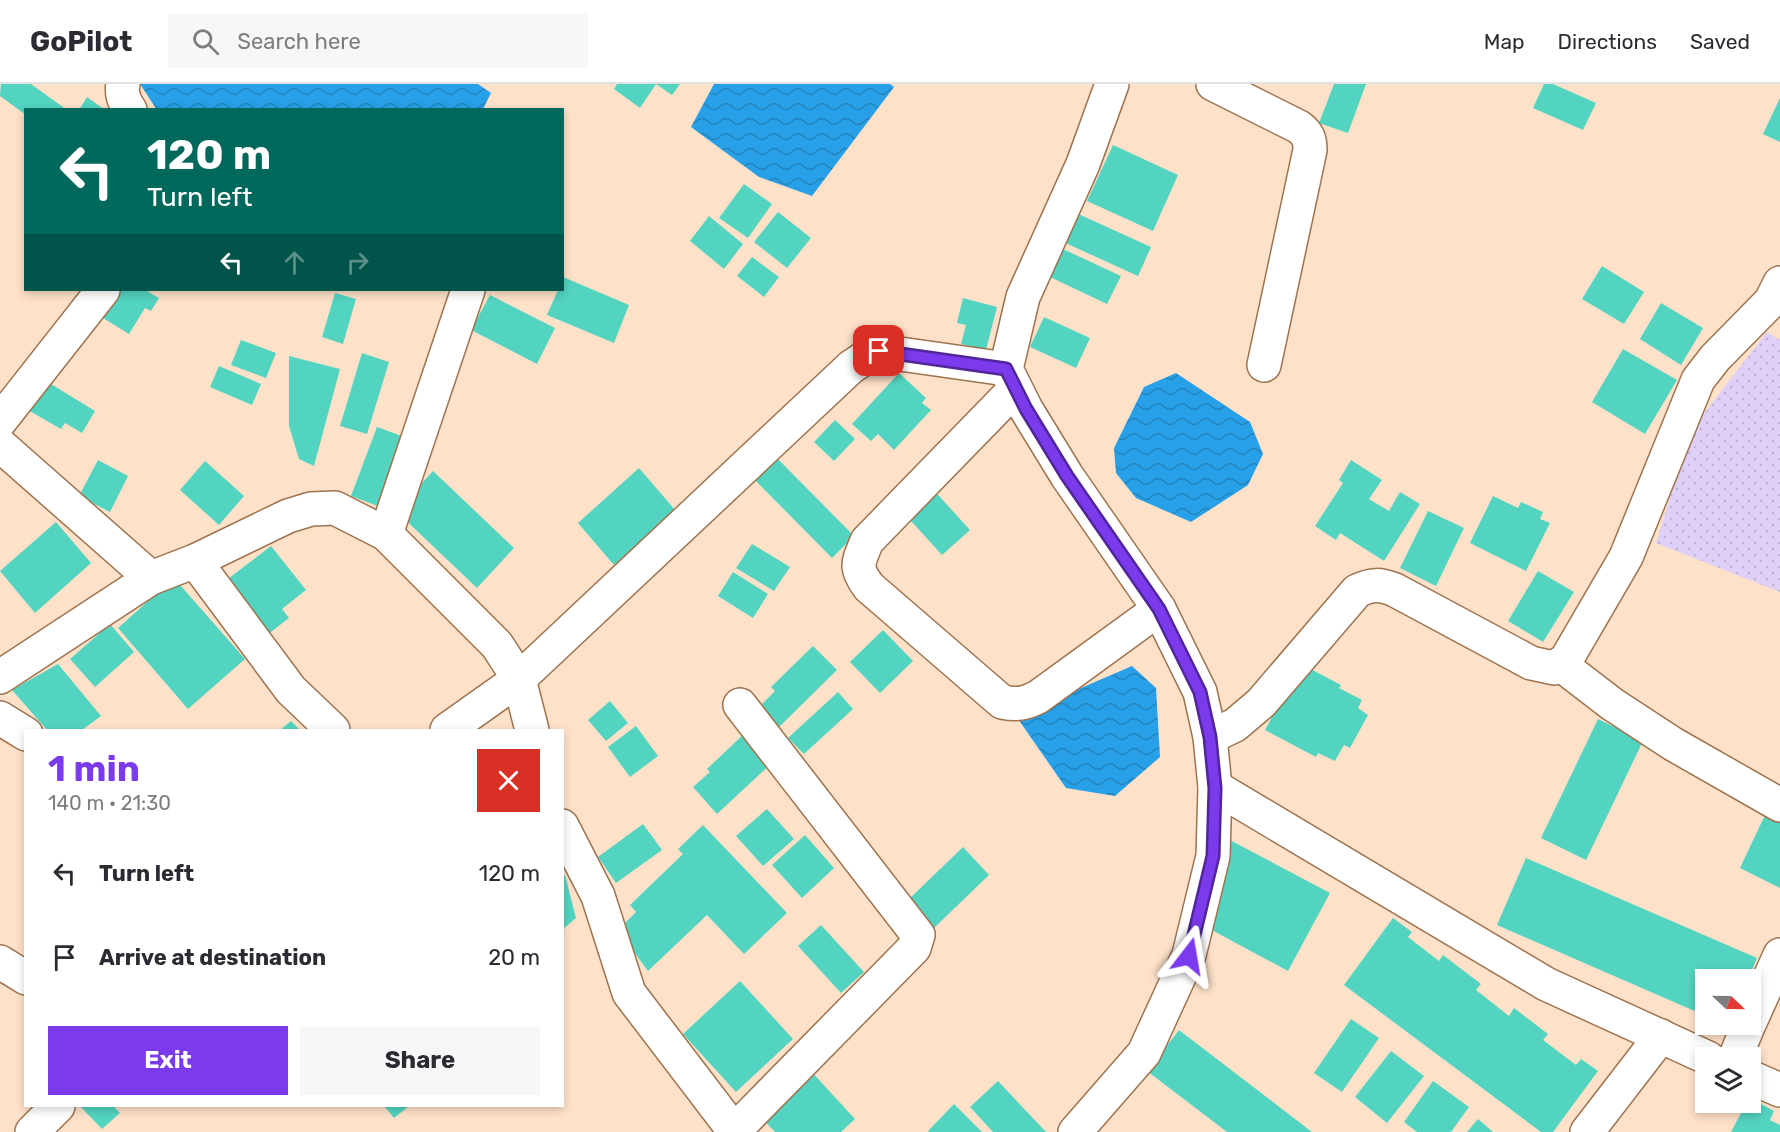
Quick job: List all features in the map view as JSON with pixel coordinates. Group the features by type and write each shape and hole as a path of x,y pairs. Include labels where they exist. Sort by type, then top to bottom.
{"street":[{"path":"123,84 122,92 129,108"},
{"path":"1075,1132 1143,1053 1189,956 1213,856 1215,788 1210,737 1200,692 1159,609 1067,476 1010,379 1007,357 1023,297 1083,164 1112,84"},
{"path":"1213,84 1299,127 1310,139 1310,150 1264,365"},
{"path":"0,421 102,291"},
{"path":"386,534 468,291"},
{"path":"1210,737 1235,725 1261,703 1357,591 1367,586 1379,584 1395,590 1531,663 1554,668 1566,660 1626,557 1698,380 1716,358 1777,297"},
{"path":"448,729 519,679 851,367 866,357 879,351 1010,379"},
{"path":"1010,379 867,541 857,568 860,575 869,587 1002,702 1016,704 1024,704 1038,697 1159,609"},
{"path":"0,445 151,578"},
{"path":"0,677 151,578 195,561 288,516 311,508 335,508 386,534 497,645 519,679 532,729"},
{"path":"195,561 291,690 332,729"},
{"path":"1560,664 1612,704 1673,744 1780,805"},
{"path":"564,830 598,896 629,993 734,1132 914,948 918,940 918,935 740,705"},
{"path":"0,718 24,733"},
{"path":"1215,788 1546,984 1695,1052"},
{"path":"1761,998 1780,956"},
{"path":"0,962 24,977"},
{"path":"1587,1132 1661,1036"},
{"path":"1761,1082 1780,1090"},
{"path":"32,1132 57,1107"}],"shaded area":[{"path":"1767,332 1780,340 1780,592 1656,543 1691,430"}],"water":[{"path":"140,84 478,84 491,93 484,108 156,108"},
{"path":"714,84 890,84 894,87 812,196 759,177 691,127"},
{"path":"1176,373 1250,422 1263,454 1248,485 1191,522 1136,498 1116,473 1114,448 1144,387"},
{"path":"1132,666 1156,688 1160,757 1115,796 1066,788 1016,716"}],"building":[{"path":"1,84 31,84 64,108 24,108 24,114 0,96"},
{"path":"617,84 656,84 640,108 614,89"},
{"path":"656,84 680,84 672,95"},
{"path":"1334,84 1366,84 1348,133 1319,123"},
{"path":"1544,84 1553,84 1596,103 1583,130 1533,108"},
{"path":"87,97 102,108 80,108"},
{"path":"1780,98 1780,142 1763,134"},
{"path":"1113,145 1178,175 1153,231 1087,201"},
{"path":"744,184 772,204 748,238 719,218"},
{"path":"778,212 811,238 787,268 754,242"},
{"path":"1074,212 1151,247 1138,276 1061,241"},
{"path":"709,216 743,244 724,269 690,241"},
{"path":"1063,249 1121,276 1107,304 1050,277"},
{"path":"752,257 779,277 764,297 737,276"},
{"path":"1602,266 1644,292 1624,324 1582,299"},
{"path":"564,277 629,305 614,343 547,315 558,291 564,291"},
{"path":"109,291 147,291 159,298 151,311 145,308 129,334 95,313"},
{"path":"335,293 356,299 343,344 322,337"},
{"path":"490,295 555,328 537,364 471,330"},
{"path":"963,298 997,307 986,350 961,344 966,325 957,323"},
{"path":"1661,303 1703,328 1681,365 1640,339"},
{"path":"1044,317 1090,338 1076,368 1030,347"},
{"path":"241,340 276,353 266,378 231,365"},
{"path":"1623,349 1677,380 1645,434 1592,402"},
{"path":"362,353 389,362 367,434 340,426"},
{"path":"289,356 340,369 314,466 299,459 289,426"},
{"path":"219,366 261,384 252,405 210,387"},
{"path":"899,373 926,398 922,403 931,410 894,450 878,434 871,441 852,424"},
{"path":"46,381 95,411 82,433 65,423 61,429 28,410"},
{"path":"835,420 855,439 834,461 814,442"},
{"path":"377,427 410,439 383,508 351,496"},
{"path":"770,451 854,536 832,558 748,473"},
{"path":"98,460 128,476 110,512 79,496"},
{"path":"1351,460 1382,480 1369,499 1389,511 1400,492 1420,504 1384,561 1340,533 1336,540 1315,526 1343,483 1339,480"},
{"path":"205,461 244,496 219,525 180,490"},
{"path":"639,468 676,511 614,565 578,523"},
{"path":"433,471 514,548 477,588 396,511"},
{"path":"930,486 970,530 942,555 902,511"},
{"path":"1493,496 1518,508 1521,502 1543,512 1540,519 1550,523 1526,571 1470,543"},
{"path":"1428,511 1464,528 1436,586 1400,568"},
{"path":"56,522 91,563 35,613 0,571"},
{"path":"752,544 790,567 774,591 736,568"},
{"path":"271,546 306,590 282,609 289,618 262,639 220,585"},
{"path":"1538,571 1574,592 1543,642 1508,621"},
{"path":"733,572 768,594 753,618 718,596"},
{"path":"174,578 245,659 188,709 118,628"},
{"path":"110,624 134,652 95,687 70,659"},
{"path":"883,630 913,661 880,693 850,662"},
{"path":"813,646 837,670 777,729 757,709 775,691 771,687"},
{"path":"58,664 101,716 83,729 46,729 12,690"},
{"path":"1301,664 1341,685 1339,688 1362,700 1358,708 1368,715 1350,748 1344,745 1335,761 1318,753 1316,757 1265,730"},
{"path":"838,692 853,709 804,754 788,738"},
{"path":"610,701 628,723 606,741 588,720"},
{"path":"1598,719 1643,741 1586,860 1541,838"},
{"path":"291,721 299,729 281,729"},
{"path":"636,726 658,756 630,777 608,747"},
{"path":"746,732 773,762 717,814 693,787 710,772 707,769"},
{"path":"767,809 794,839 763,866 736,836"},
{"path":"1765,815 1780,822 1780,888 1740,868"},
{"path":"643,824 662,850 616,883 598,857"},
{"path":"703,825 787,913 744,954 707,915 648,971 618,930 636,912 630,905 683,854 678,849"},
{"path":"805,835 834,868 802,898 772,865"},
{"path":"1228,839 1330,893 1288,971 1208,928 1220,904 1212,899"},
{"path":"963,847 989,875 933,929 907,901"},
{"path":"1526,858 1757,958 1752,969 1695,969 1695,1011 1497,925"},
{"path":"564,876 576,918 564,928"},
{"path":"1393,918 1412,932 1408,937 1439,961 1443,955 1481,984 1476,990 1509,1016 1514,1008 1548,1034 1543,1040 1576,1065 1581,1059 1598,1071 1553,1132 1541,1132 1344,985"},
{"path":"821,925 864,972 841,993 798,946"},
{"path":"740,981 793,1039 736,1092 683,1034"},
{"path":"1351,1019 1379,1038 1342,1092 1314,1073"},
{"path":"1179,1030 1312,1132 1227,1132 1147,1071"},
{"path":"1391,1051 1424,1076 1387,1123 1355,1097"},
{"path":"810,1070 855,1119 841,1132 775,1132 760,1116"},
{"path":"998,1081 1046,1132 993,1132 970,1107"},
{"path":"1433,1081 1469,1107 1451,1132 1417,1132 1404,1122"},
{"path":"954,1104 982,1132 928,1131"},
{"path":"1761,1104 1774,1111 1770,1120 1780,1125 1780,1132 1731,1132 1741,1113 1761,1113"},
{"path":"81,1107 114,1107 120,1113 102,1129"},
{"path":"385,1107 408,1107 394,1118"},
{"path":"1478,1119 1493,1132 1467,1132"}],"route":[{"path":"879,351 1006,369 1026,409 1067,476 1159,609 1200,692 1210,737 1215,788 1213,856 1189,956"}]}
